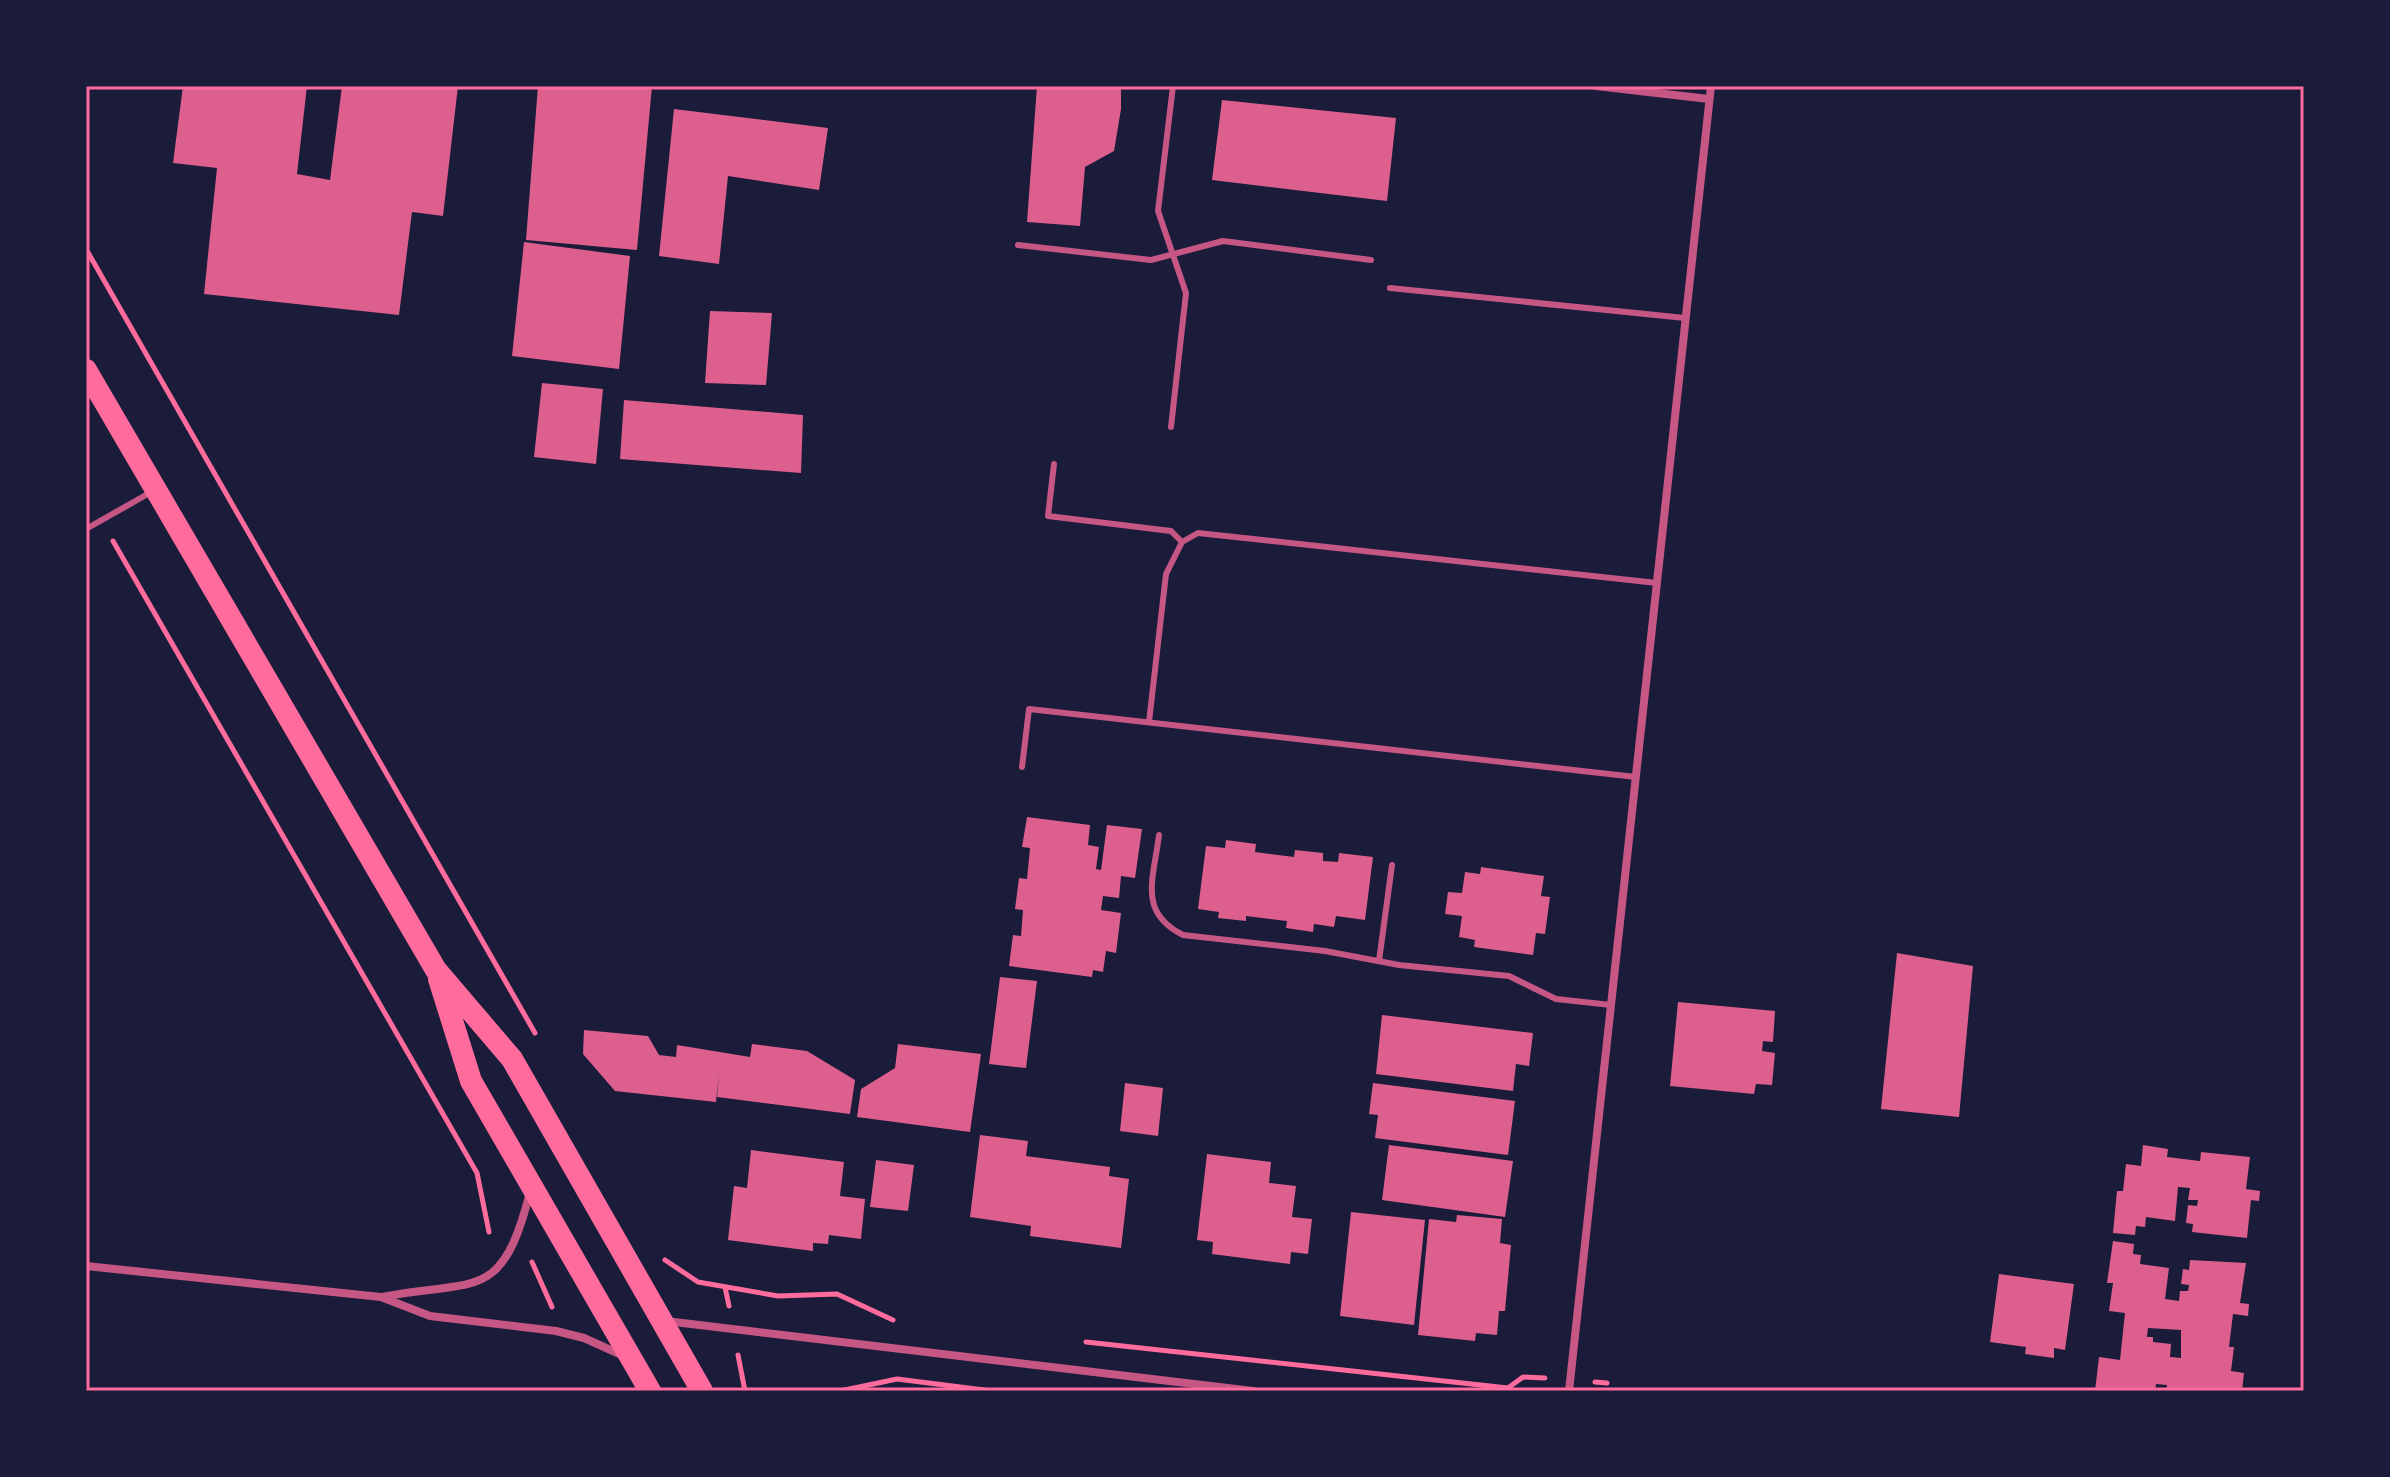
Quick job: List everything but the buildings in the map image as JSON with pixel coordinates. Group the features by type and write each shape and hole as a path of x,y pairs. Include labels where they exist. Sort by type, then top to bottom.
{"highway":[{"path":"86,370 436,970 512,1059 702,1391"},
{"path":"436,970 471,1081 650,1391"}],"street":[{"path":"1596,86 1709,99"},
{"path":"1569,1391 1711,86"},
{"path":"381,1297 428,1288 456,1290 487,1278 512,1246 532,1186"},
{"path":"86,1266 381,1297 430,1316 570,1334 632,1360"},
{"path":"661,1320 1253,1391"}],"lane":[{"path":"1171,427 1186,293 1158,211 1173,86"},
{"path":"1018,245 1151,260 1223,241 1371,260"},
{"path":"1390,288 1685,318"},
{"path":"1054,464 1048,516 1171,531 1182,542"},
{"path":"86,529 155,490"},
{"path":"1149,722 1166,574 1182,542 1198,533 1657,583"},
{"path":"1022,767 1029,709 1636,777"},
{"path":"1159,835 1151,905 1163,925 1183,935 1509,976 1556,999 1611,1005"},
{"path":"1379,961 1392,865"}],"path":[{"path":"86,249 538,1038"},
{"path":"101,520 477,1173 488,1231 501,1238"},
{"path":"523,1254 532,1262 552,1300 552,1312"},
{"path":"664,1259 698,1282 778,1296 837,1294 896,1322"},
{"path":"1084,1342 1508,1388 1523,1377 1607,1383"},
{"path":"840,1391 897,1379 992,1391"}]}
